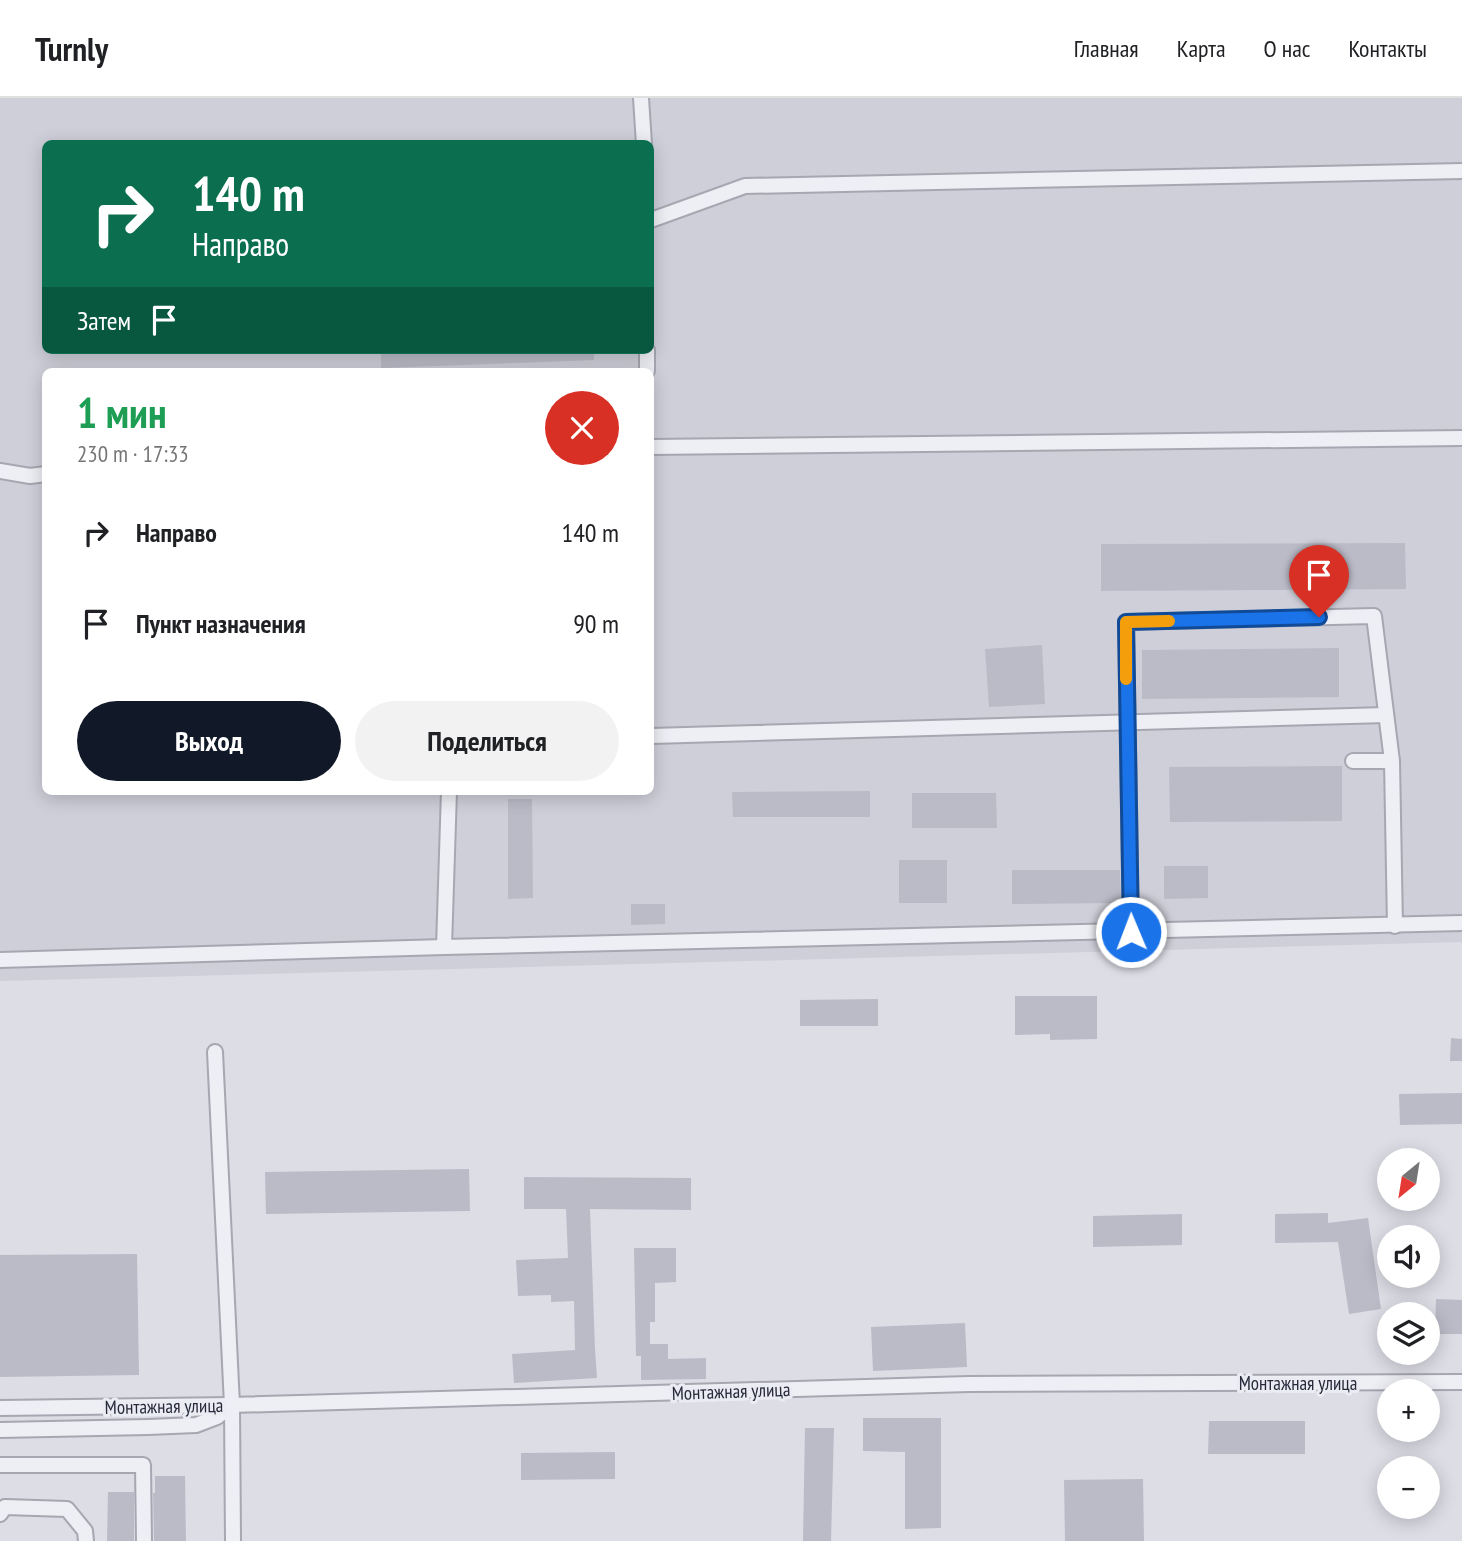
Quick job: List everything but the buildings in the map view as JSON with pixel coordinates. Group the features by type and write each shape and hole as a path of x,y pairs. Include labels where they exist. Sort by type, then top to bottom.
{"street":[{"path":"641,98 644,140"},
{"path":"654,219 745,186 1462,171"},
{"path":"654,447 1462,438"},
{"path":"0,471 30,476 42,474"},
{"path":"1131,932 1126,622 1374,616 1392,761 1395,926"},
{"path":"654,736 1386,715"},
{"path":"1353,761 1392,761"},
{"path":"444,947 449,795"},
{"path":"0,960 1462,923"},
{"path":"215,1052 232,1405 233,1541"},
{"name":"Монтажная улица","path":"0,1408 232,1405 969,1384 1462,1382"},
{"path":"0,1430 196,1425 217,1417 232,1405"},
{"path":"0,1465 143,1465 144,1541"},
{"path":"0,1514 5,1507 66,1509 85,1531 86,1541"}],"shaded area":[{"path":"0,98 1462,98 1462,942 0,981"}],"slow traffic":[{"path":"1126,679 1126,622 1169,621"}],"route":[{"path":"1131,932 1126,622 1319,617"}]}
